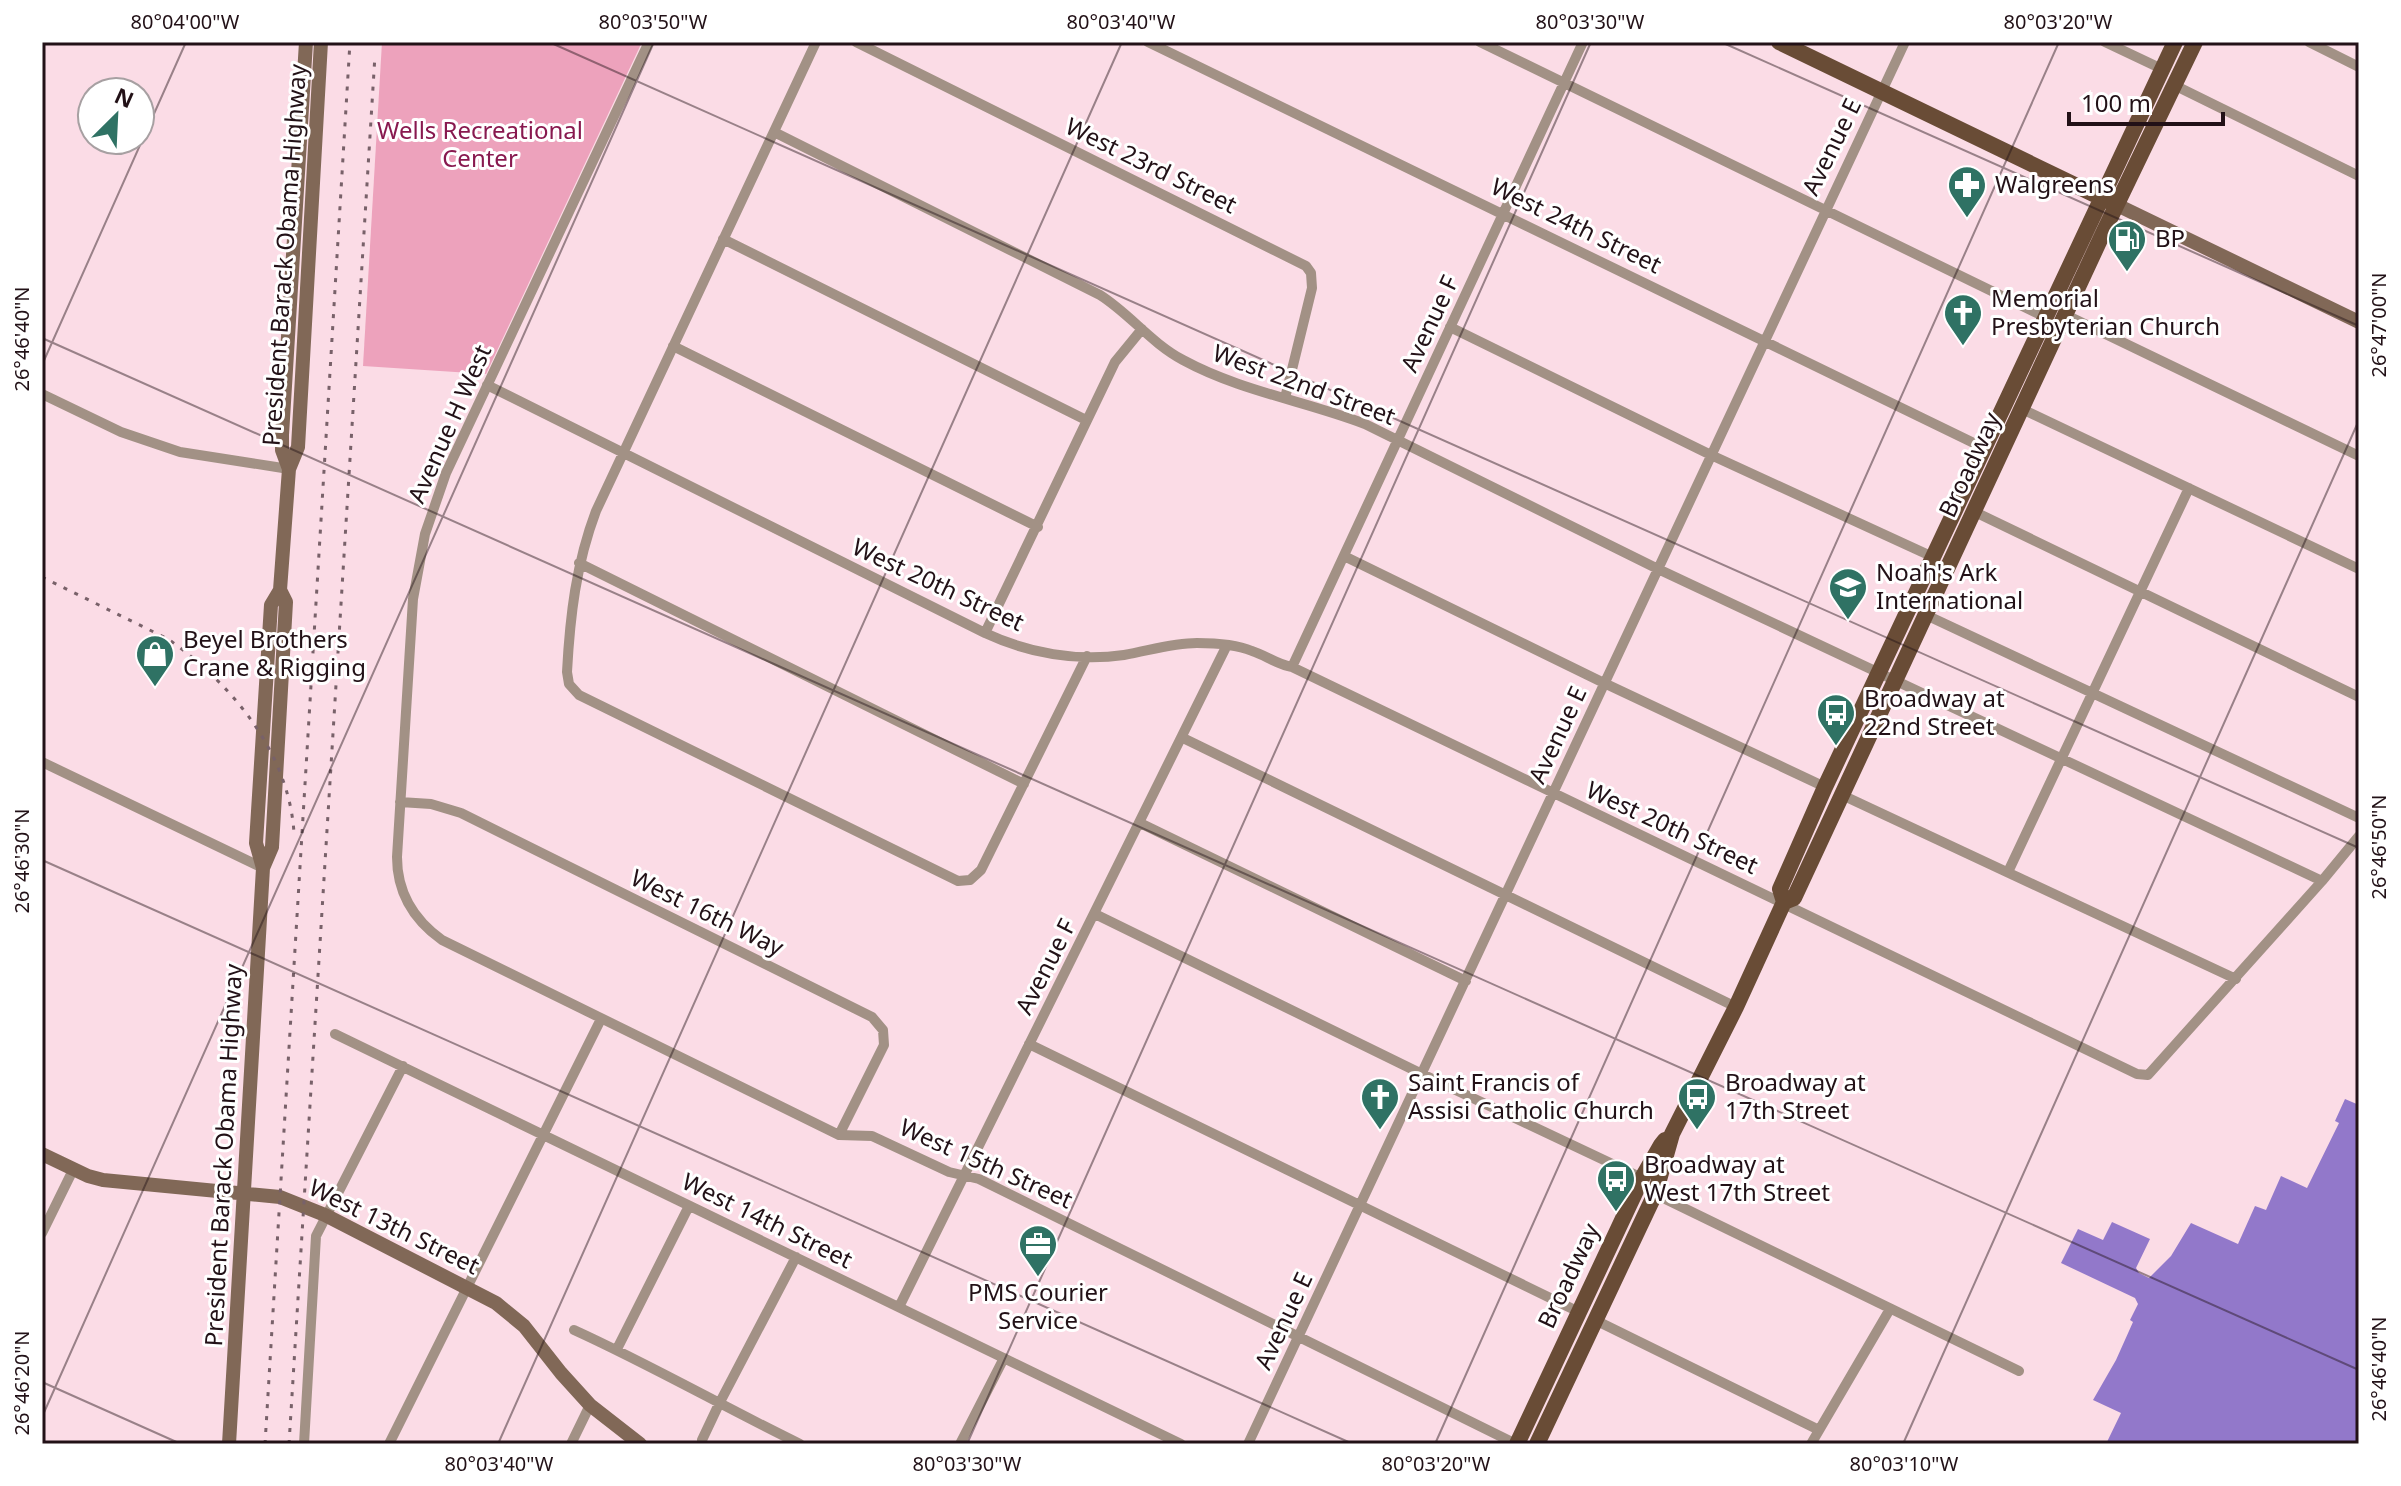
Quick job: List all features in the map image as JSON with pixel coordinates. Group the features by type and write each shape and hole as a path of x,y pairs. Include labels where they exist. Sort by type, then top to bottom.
{"main road":[{"name":"President Barack Obama Highway","path":"289,469 282,450 282,435 306,42"},
{"name":"President Barack Obama Highway","path":"229,1444 263,868 256,843 271,605 280,590 289,469 298,447 321,42"},
{"path":"1779,42 2359,322"},
{"name":"Broadway","path":"1784,902 1794,898 2066,315 2175,42"},
{"name":"Broadway","path":"1537,1444 1655,1194 1672,1134 1736,1007 1784,902 1780,889 1825,787 2045,317 2195,42"},
{"name":"Broadway","path":"1516,1444 1642,1178 1661,1145 1672,1134"},
{"name":"West 13th Street","path":"42,1154 73,1170 103,1180 280,1197 325,1215 496,1303 524,1326 590,1405 640,1444"}],"street":[{"name":"Avenue H West","path":"406,899 397,865 400,802 412,616 425,534 442,483 649,42"},
{"path":"816,42 596,511 579,563 570,617 569,684 573,690 958,881 970,880 981,870 1087,656"},
{"name":"West 23rd Street","path":"856,42 1306,266 1311,273 1312,288 1285,398"},
{"name":"West 24th Street","path":"1148,42 1984,448"},
{"path":"1480,42 2045,317"},
{"name":"Avenue F","path":"1292,667 1583,42"},
{"name":"Avenue E","path":"1248,1444 1905,42"},
{"path":"2105,42 2162,69"},
{"path":"2309,42 2359,67"},
{"path":"2174,85 2359,176"},
{"name":"West 22nd Street","path":"774,132 1100,295 1130,317 1168,352 1184,361 1249,388 1333,412 1398,440 1658,569 2322,881"},
{"path":"723,239 1086,420"},
{"path":"2066,315 2359,456"},
{"path":"1450,327 1711,455 1933,557"},
{"path":"985,633 1115,362 1142,329"},
{"path":"673,346 1038,527"},
{"name":"West 20th Street","path":"487,385 985,633 1036,651 1053,655 1121,655 1197,643 1250,650 1292,667 2137,1074 2148,1075 2236,979"},
{"path":"42,394 121,432 180,452 289,469"},
{"path":"2022,409 2359,569"},
{"path":"2008,872 2189,488"},
{"path":"1975,512 2359,697"},
{"path":"1344,556 1825,787"},
{"path":"579,563 1024,784"},
{"path":"1926,615 2359,818"},
{"name":"Avenue F","path":"899,1307 1227,645"},
{"path":"1183,738 1736,1007"},
{"path":"42,762 263,868"},
{"path":"1842,795 2236,979 2359,836"},
{"name":"West 16th Way","path":"400,802 431,804 461,813 872,1017 883,1030 884,1045 839,1135"},
{"path":"1140,823 1466,981"},
{"name":"West 15th Street","path":"406,899 419,920 442,940 601,1019 839,1135 872,1136 949,1172 979,1179 1516,1444"},
{"path":"1095,914 1642,1178"},
{"path":"389,1444 601,1019"},
{"name":"West 14th Street","path":"335,1034 1181,1444"},
{"path":"1029,1044 1579,1312"},
{"path":"304,1444 316,1236 403,1066"},
{"path":"42,1233 73,1170"},
{"path":"1655,1194 2019,1371"},
{"path":"617,1349 689,1206"},
{"path":"702,1440 796,1257"},
{"path":"1811,1444 1890,1309"},
{"path":"1595,1320 1819,1430"},
{"path":"574,1330 617,1349 800,1444"},
{"path":"960,1444 1004,1358"},
{"path":"571,1444 590,1405"}],"green space":[{"name":"Wells Recreational Center","path":"382,42 642,42 486,374 363,366"}],"shaded area":[{"path":"2345,1099 2359,1105 2359,1444 2106,1444 2121,1413 2093,1400 2116,1360 2138,1304 2135,1298 2061,1263 2078,1229 2103,1240 2112,1222 2150,1239 2136,1268 2149,1278 2171,1256 2191,1223 2238,1244 2255,1206 2266,1210 2281,1176 2307,1188 2339,1123 2335,1121"}],"railway":[{"path":"265,1444 350,42"},
{"path":"289,1444 375,55"},
{"path":"42,577 168,639 214,677 235,699 269,748 290,804 294,833"}],"place":[{"name":"Walgreens","path":"1967,219"},
{"name":"BP","path":"2127,273"},
{"name":"Memorial Presbyterian Church","path":"1963,347"},
{"name":"Noah's Ark International","path":"1848,621"},
{"name":"Beyel Brothers Crane & Rigging","path":"155,688"},
{"name":"Broadway at 22nd Street","path":"1836,747"},
{"name":"Saint Francis of Assisi Catholic Church","path":"1380,1131"},
{"name":"Broadway at 17th Street","path":"1697,1131"},
{"name":"Broadway at West 17th Street","path":"1616,1213"},
{"name":"PMS Courier Service","path":"1038,1278"}]}
